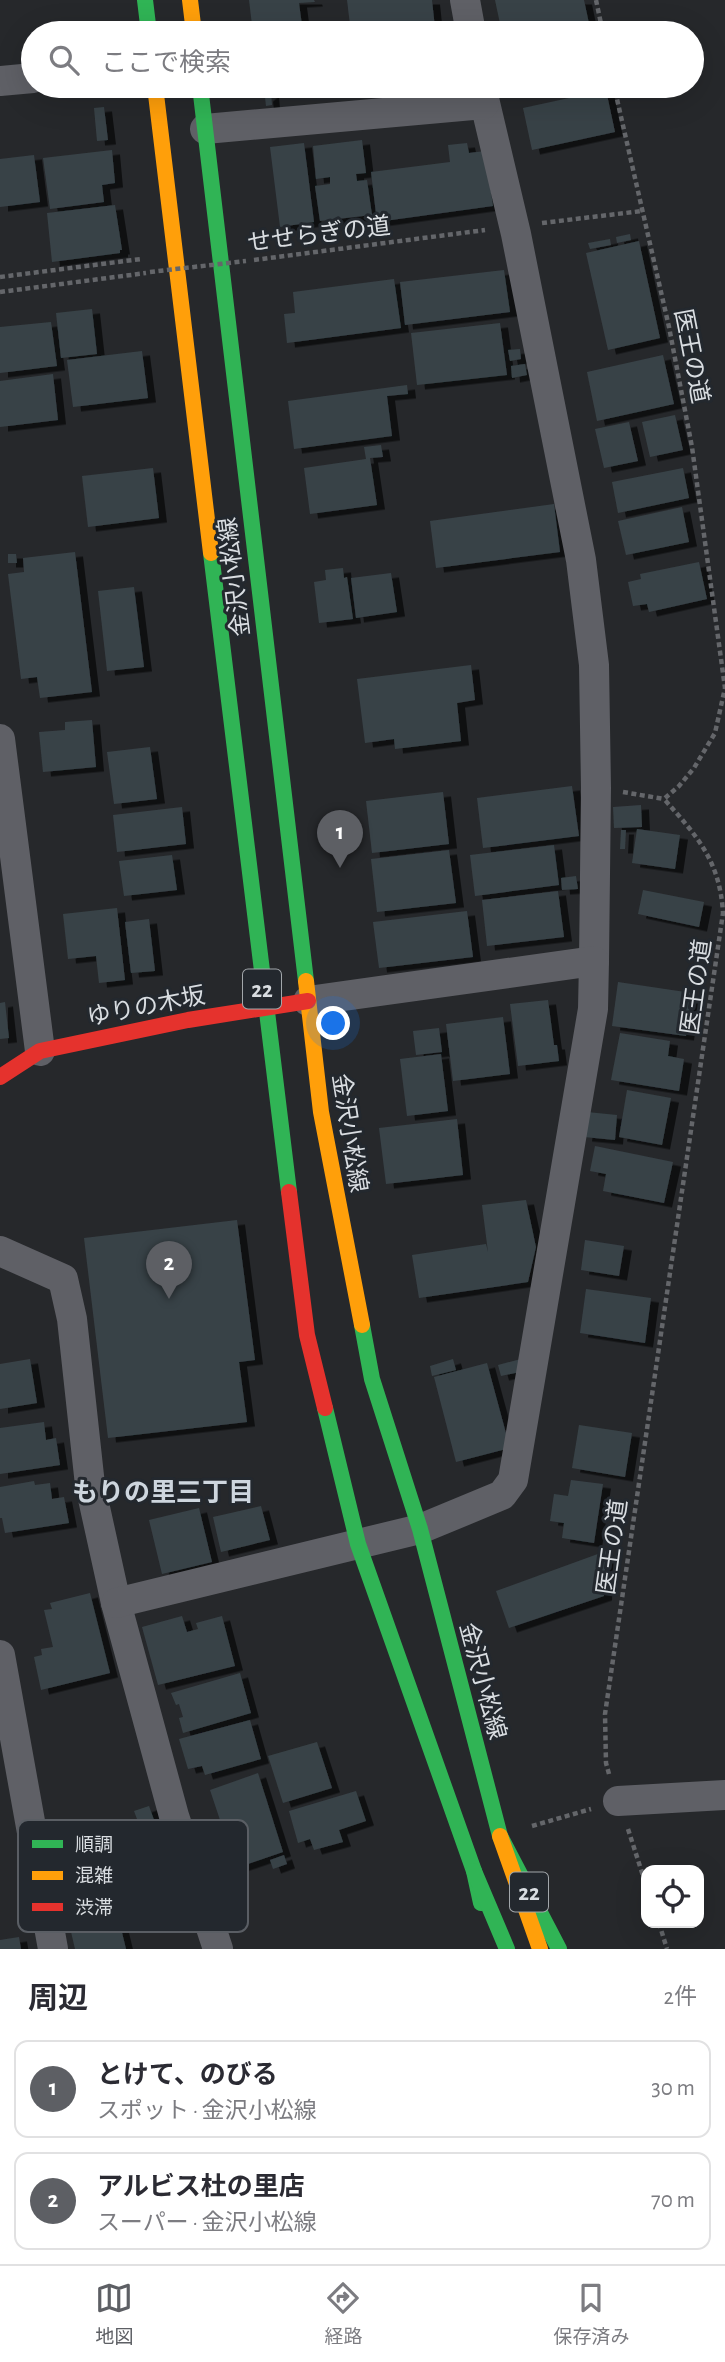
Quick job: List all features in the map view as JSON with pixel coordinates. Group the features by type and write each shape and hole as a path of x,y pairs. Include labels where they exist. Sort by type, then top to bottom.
{"main road":[{"path":"145,0 148,21"},
{"path":"190,0 193,21"},
{"name":"金沢小松線","path":"156,98 307,1335 358,1544 474,1871 491,1949"},
{"name":"金沢小松線","path":"201,98 321,1112 372,1379 420,1529 500,1836 559,1949"},
{"name":"ゆりの木坂","path":"0,1077 40,1051 188,1020 308,1000"},
{"path":"500,1836 540,1949"},
{"path":"474,1871 506,1949"}],"street":[{"path":"465,0 469,21"},
{"path":"0,81 21,79"},
{"path":"205,129 458,98"},
{"path":"116,1603 420,1529 502,1496 513,1480 593,1009 596,788 594,665 581,560 514,227 483,98"},
{"path":"0,739 40,1051"},
{"path":"308,1000 594,961"},
{"path":"0,1251 63,1279 72,1320 90,1485 116,1603 175,1820"},
{"path":"0,1655 30,1820"},
{"path":"618,1801 725,1795"},
{"path":"212,1932 218,1949"}],"path":[{"path":"596,0 600,21"},
{"name":"医王の道","path":"617,98 669,327 692,447 725,688 715,733 694,768 664,799 683,820 715,869 721,890 723,913 605,1714 606,1763 641,1870"},
{"name":"せせらぎの道","path":"0,292 642,211"},
{"path":"0,277 175,255"},
{"path":"596,788 664,799"},
{"path":"500,1836 618,1801"},
{"path":"661,1928 667,1949"}],"building":[{"path":"249,0 315,2 299,3 301,21 252,21"},
{"path":"347,0 432,0 434,21 350,21"},
{"path":"495,0 584,0 588,21 499,21"},
{"path":"265,98 271,98 272,105 266,106"},
{"path":"569,98 608,98 615,132 532,150 523,108"},
{"path":"104,107 108,140 97,141 94,108"},
{"path":"362,140 366,173 356,174 357,181 367,180 372,215 320,221 315,186 330,184 330,177 316,179 313,146"},
{"path":"304,143 314,222 280,227 270,147"},
{"path":"467,143 469,153 485,151 493,206 377,222 371,172 450,162 448,145"},
{"path":"112,150 115,183 102,185 104,202 50,209 43,158"},
{"path":"34,155 40,202 0,207 0,159"},
{"path":"115,205 122,250 120,253 52,262 47,213"},
{"path":"630,234 631,240 617,243 616,237"},
{"path":"610,239 611,245 590,249 588,243"},
{"path":"639,241 660,338 608,350 586,253"},
{"path":"504,270 510,312 405,325 400,282"},
{"path":"394,279 401,328 287,343 284,314 295,313 293,292"},
{"path":"92,309 97,354 61,358 56,313"},
{"path":"51,322 57,366 0,373 0,327"},
{"path":"500,323 507,375 417,385 411,333"},
{"path":"520,349 521,359 510,361 508,350"},
{"path":"142,351 148,398 73,407 67,360"},
{"path":"663,355 674,404 597,421 587,372"},
{"path":"525,364 527,375 512,378 511,366"},
{"path":"53,374 58,420 0,427 0,381"},
{"path":"407,385 408,394 387,396 392,436 294,449 288,401"},
{"path":"675,415 683,450 650,457 642,422"},
{"path":"629,422 638,461 604,468 595,429"},
{"path":"381,445 383,457 370,458 377,505 310,514 304,468 366,459 364,447"},
{"path":"153,468 159,518 88,527 82,476"},
{"path":"683,468 689,498 618,513 612,482"},
{"path":"554,504 560,552 436,568 430,521"},
{"path":"682,507 689,542 626,555 618,521"},
{"path":"75,552 92,692 40,698 37,677 21,679 8,574 24,572 23,558"},
{"path":"8,554 16,554 17,563 8,563"},
{"path":"699,562 707,599 649,612 647,604 633,606 628,582 641,579 640,574"},
{"path":"343,568 344,578 347,577 353,619 319,623 314,582 326,580 325,570"},
{"path":"391,573 397,612 356,618 351,578"},
{"path":"134,587 144,667 107,671 98,591"},
{"path":"471,665 475,700 457,703 461,741 395,749 394,739 365,743 357,679"},
{"path":"92,720 96,767 43,772 39,732 65,730 65,722"},
{"path":"150,747 157,799 114,804 107,752"},
{"path":"572,786 579,836 483,848 477,798"},
{"path":"443,792 449,844 372,853 366,801"},
{"path":"641,805 642,827 614,828 613,807"},
{"path":"182,807 186,844 117,852 113,815"},
{"path":"637,829 680,835 675,869 632,863"},
{"path":"621,830 626,830 625,849 620,849"},
{"path":"554,845 559,885 475,896 470,855"},
{"path":"449,850 456,903 377,912 371,859"},
{"path":"172,855 177,890 124,896 119,861"},
{"path":"576,876 578,889 562,890 561,878"},
{"path":"643,890 704,902 699,927 638,914"},
{"path":"558,891 564,937 487,946 482,900"},
{"path":"117,908 125,980 99,983 96,956 68,959 63,914"},
{"path":"467,911 473,957 379,968 373,922"},
{"path":"149,919 155,971 131,973 125,922"},
{"path":"618,982 692,993 686,1036 612,1026"},
{"path":"548,1000 559,1061 518,1066 510,1004"},
{"path":"5,1002 9,1038 0,1039 0,1003"},
{"path":"503,1017 510,1074 453,1081 446,1024"},
{"path":"439,1028 442,1052 416,1055 413,1031"},
{"path":"620,1033 670,1041 668,1056 684,1059 679,1091 611,1080"},
{"path":"441,1054 448,1111 407,1116 400,1059"},
{"path":"627,1090 671,1098 662,1145 619,1137"},
{"path":"587,1112 617,1115 615,1140 584,1137"},
{"path":"457,1119 463,1175 386,1184 379,1128"},
{"path":"595,1146 673,1162 664,1203 603,1191 606,1174 590,1171"},
{"path":"526,1200 536,1247 528,1282 419,1298 412,1255 486,1244 488,1252 482,1205"},
{"path":"237,1220 255,1360 239,1362 247,1422 108,1438 84,1238"},
{"path":"585,1240 624,1246 619,1276 581,1270"},
{"path":"586,1289 651,1298 645,1343 580,1333"},
{"path":"30,1359 37,1403 0,1409 0,1364"},
{"path":"453,1359 456,1370 432,1376 430,1366"},
{"path":"521,1359 520,1372 501,1376 498,1365"},
{"path":"487,1363 510,1448 456,1462 434,1377"},
{"path":"44,1422 46,1440 56,1438 60,1465 0,1474 0,1428"},
{"path":"579,1425 632,1433 625,1477 572,1468"},
{"path":"571,1480 603,1484 594,1543 562,1538 564,1523 550,1521 554,1494 568,1496"},
{"path":"34,1481 35,1485 50,1483 52,1499 64,1497 69,1523 5,1533 0,1518 0,1487"},
{"path":"261,1506 270,1540 221,1552 213,1517"},
{"path":"199,1508 212,1562 162,1574 149,1520"},
{"path":"606,1551 604,1596 509,1628 496,1591"},
{"path":"90,1593 110,1673 41,1690 34,1657 42,1655 41,1649 53,1647 44,1610 52,1609 50,1603"},
{"path":"182,1616 187,1632 198,1629 196,1623 222,1616 235,1666 158,1685 142,1627"},
{"path":"240,1673 251,1713 183,1733 179,1718 183,1717 179,1704 176,1705 171,1693"},
{"path":"250,1720 261,1759 205,1775 202,1766 188,1769 179,1739"},
{"path":"317,1742 332,1788 283,1803 268,1756"},
{"path":"258,1773 283,1852 248,1864 248,1820 220,1820 210,1790"},
{"path":"356,1791 366,1821 339,1830 343,1842 314,1850 310,1839 298,1843 289,1811"},
{"path":"149,1806 154,1820 137,1820 134,1811"},
{"path":"284,1855 287,1864 273,1869 270,1860"},
{"path":"71,1932 122,1932 126,1949 75,1949"},
{"path":"19,1937 21,1949 0,1949 0,1940"}],"traffic: fast":[{"path":"145,0 148,21"},
{"path":"201,98 306,981"},
{"path":"211,553 289,1192"},
{"path":"362,1325 372,1379 420,1529 500,1836 559,1949"},
{"path":"325,1408 358,1544 474,1871 481,1903"},
{"path":"474,1871 507,1949"}],"traffic: slow":[{"path":"190,0 193,21"},
{"path":"156,98 211,553"},
{"path":"306,981 321,1112 362,1325"},
{"path":"500,1836 540,1949"}],"traffic: jam":[{"path":"0,1077 40,1051 188,1020 308,1001"},
{"path":"289,1192 307,1335 325,1408"}],"place":[{"name":"とけて、のびる","path":"340,868"},
{"name":"アルビス杜の里店","path":"169,1299"}],"district":[{"name":"もりの里三丁目","path":"163,1492"}]}
